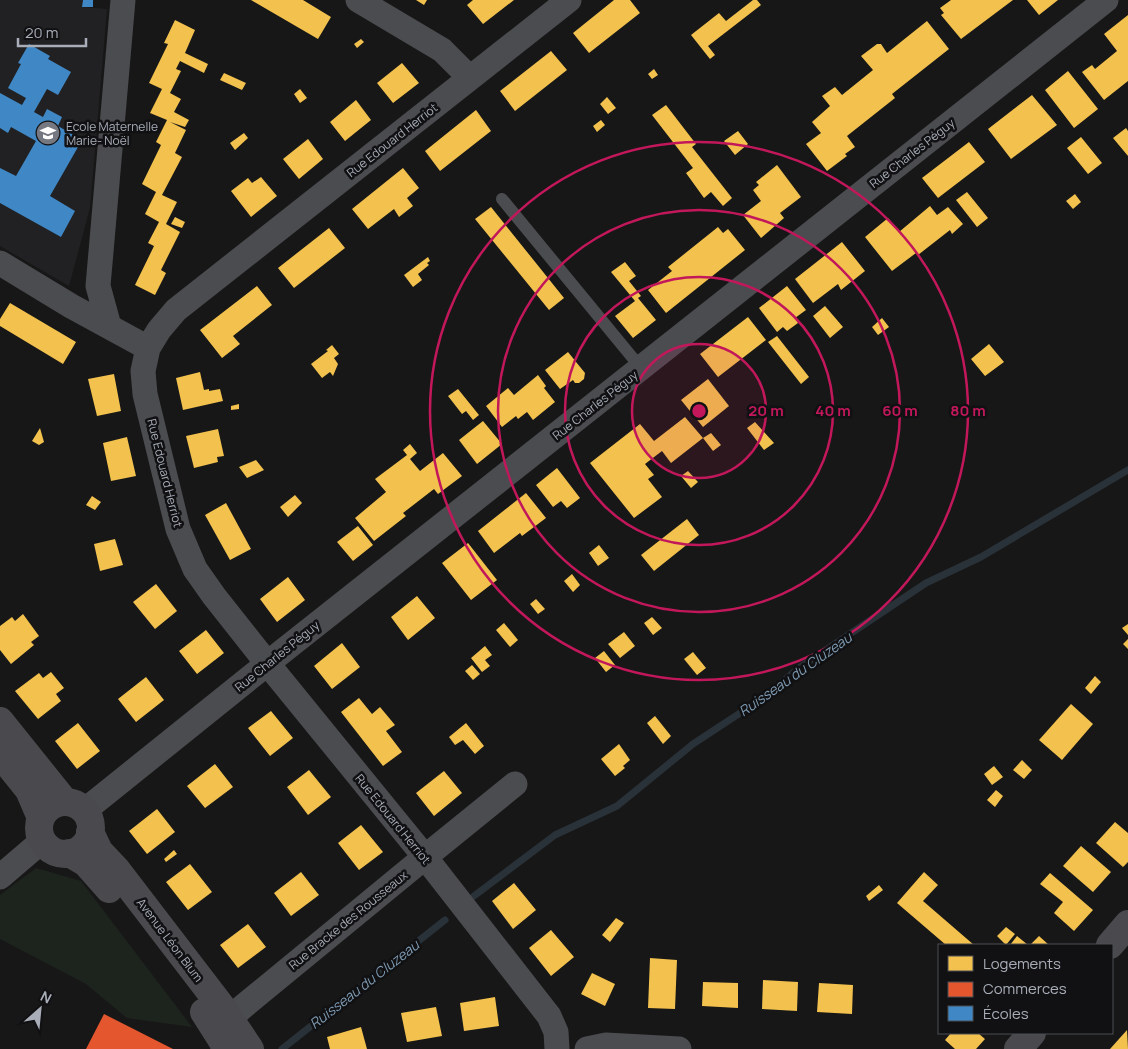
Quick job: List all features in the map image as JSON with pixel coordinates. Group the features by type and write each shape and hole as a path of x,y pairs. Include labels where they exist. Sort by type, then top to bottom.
{"main road":[{"name":"Avenue Léon Blum","path":"0,721 80,815 99,851 116,869 230,1019 250,1049"},
{"path":"0,754 29,790 41,829"},
{"path":"41,829 44,812 50,806 80,815 83,846 69,854"},
{"name":"Avenue Léon Blum","path":"41,829 53,851 69,854 86,863 102,880 209,1018 223,1042 224,1049"},
{"path":"1111,944 1128,924"},
{"path":"1018,1049 1031,1034"}],"street":[{"path":"109,326 98,286 123,0"},
{"path":"358,0 442,50 470,78"},
{"name":"Rue Edouard Herriot","path":"558,1049 556,1032 548,1016 425,857 268,664 195,569 178,530 145,394 143,371 148,348 159,330 176,310 569,0"},
{"name":"Rue Charles Péguy","path":"80,815 1106,0"},
{"path":"0,263 71,306 148,348"},
{"path":"71,306 90,296 98,286"},
{"name":"Rue Bracke des Rousseaux","path":"230,1019 515,784"},
{"path":"0,877 41,829"},
{"path":"587,1049 606,1045 678,1049"}],"lane":[{"path":"502,199 641,368"}],"shaded area":[{"name":"Ecole Maternelle Marie- Noël","path":"0,0 83,0 82,7 107,9 90,208 69,286 0,246"},
{"path":"36,868 81,881 192,1027 127,1018 86,984 0,939 0,895"}],"building: Logements":[{"path":"251,0 303,0 331,17 318,39"},
{"path":"416,0 427,0 424,5"},
{"path":"473,0 514,0 483,24 467,5"},
{"path":"614,0 630,0 640,13 589,53 573,33"},
{"path":"753,0 757,0 761,5 708,46 715,55 710,59 691,35 719,13 726,21"},
{"path":"951,0 1013,0 961,39 941,15 944,13 940,8"},
{"path":"1027,0 1058,0 1039,15"},
{"path":"1128,15 1128,81 1104,100 1082,72 1092,65 1095,69 1117,51 1104,34"},
{"path":"175,20 195,30 185,53 208,64 204,73 180,61 176,69 181,71 170,93 181,99 174,112 189,120 185,127 170,122 186,130 175,153 182,157 162,195 177,202 166,224 180,232 161,270 166,273 155,295 135,285 154,246 148,243 159,222 145,214 156,192 142,184 161,145 156,142 167,120 150,113 162,89 149,83 168,44 164,43"},
{"path":"927,21 949,49 892,94 895,98 847,136 855,147 845,154 847,156 827,171 806,144 821,133 812,122 830,106 822,96 835,87 842,95 873,70 861,56 877,44 881,44 887,53"},
{"path":"361,39 364,42 357,48 354,44"},
{"path":"551,51 567,70 515,111 500,91"},
{"path":"402,63 419,83 393,103 377,83"},
{"path":"654,69 658,75 652,79 648,74"},
{"path":"1068,71 1098,109 1074,128 1045,90"},
{"path":"224,73 246,83 242,90 220,80"},
{"path":"300,89 307,98 300,103 294,94"},
{"path":"1032,95 1057,125 1011,159 988,129"},
{"path":"607,97 616,108 608,114 600,104"},
{"path":"356,100 371,120 345,141 330,122"},
{"path":"666,105 696,144 692,147 732,198 723,206 711,192 704,198 686,173 693,168 652,115"},
{"path":"476,110 491,131 440,171 425,151"},
{"path":"601,120 605,125 597,132 593,126"},
{"path":"1126,128 1128,131 1128,156 1113,138"},
{"path":"738,131 748,144 735,155 724,141"},
{"path":"244,133 248,138 235,150 230,143"},
{"path":"1081,137 1102,163 1088,174 1067,148"},
{"path":"308,139 323,159 299,179 283,159"},
{"path":"969,142 985,162 938,198 922,178"},
{"path":"777,165 801,197 780,213 784,218 761,238 743,215 761,201 753,190 759,185 756,182"},
{"path":"403,168 419,188 407,198 413,206 399,217 394,209 368,229 352,209"},
{"path":"261,177 277,196 251,217 231,191 248,178 252,183"},
{"path":"967,192 988,218 977,227 956,200"},
{"path":"1075,194 1081,202 1073,209 1066,201"},
{"path":"930,206 937,215 948,207 963,224 952,234 950,230 918,255 916,253 892,271 865,237 888,218 899,232"},
{"path":"491,207 564,298 549,310 475,219"},
{"path":"175,217 185,222 182,228 171,224"},
{"path":"718,227 723,233 728,229 745,250 666,313 648,290 672,271 668,267"},
{"path":"329,228 345,248 294,288 278,268"},
{"path":"842,242 865,271 841,290 838,284 813,303 795,279"},
{"path":"428,257 430,261 427,263 429,265 418,274 422,280 413,287 404,275"},
{"path":"625,262 636,276 629,281 641,296 638,298 656,320 633,338 615,316 635,301 611,272"},
{"path":"257,286 272,305 233,336 240,344 222,358 200,330"},
{"path":"787,286 806,310 795,318 798,323 787,331 783,327 777,332 759,308"},
{"path":"10,303 76,342 63,364 0,326 0,319"},
{"path":"825,306 843,327 830,338 813,316"},
{"path":"748,317 766,340 718,377 700,354"},
{"path":"882,318 889,327 878,335 872,327"},
{"path":"777,336 809,377 801,384 768,342"},
{"path":"989,344 1004,362 985,376 971,359"},
{"path":"332,345 339,354 334,358 338,364 333,376 330,372 322,378 311,364 328,351 326,350"},
{"path":"568,352 585,373 584,379 579,383 575,383 573,380 560,389 545,370"},
{"path":"200,372 204,390 220,389 223,401 183,410 176,378"},
{"path":"114,374 121,411 97,416 88,379"},
{"path":"538,375 546,386 544,388 555,402 533,420 527,412 518,419 516,416 502,427 486,406 508,388 514,395"},
{"path":"708,379 729,406 703,427 681,400"},
{"path":"458,389 479,415 473,420 466,411 462,414 448,396"},
{"path":"239,404 239,409 231,410 231,406"},
{"path":"685,417 703,438 671,463 662,451 645,464 654,475 648,479 662,497 634,518 590,463 640,424 654,441"},
{"path":"483,421 502,444 477,464 459,440"},
{"path":"755,422 774,443 764,450 747,428"},
{"path":"40,428 44,442 39,445 32,441"},
{"path":"218,429 224,456 217,457 218,462 194,468 186,436"},
{"path":"711,433 721,445 713,451 703,438"},
{"path":"127,437 136,476 111,481 103,443"},
{"path":"410,444 417,453 410,459 420,471 443,453 462,476 438,494 434,489 403,513 406,516 374,541 355,518 386,492 375,479 407,455 403,450"},
{"path":"256,460 264,470 247,478 239,467"},
{"path":"557,468 580,498 567,508 561,501 553,507 536,485"},
{"path":"688,471 698,482 691,488 681,476"},
{"path":"526,493 546,518 522,536 520,533 494,553 478,531"},
{"path":"295,495 302,503 288,517 280,507"},
{"path":"92,496 101,502 95,510 86,505"},
{"path":"226,503 251,549 230,560 205,515"},
{"path":"687,519 699,535 654,571 641,555"},
{"path":"358,526 373,545 353,561 337,542"},
{"path":"115,539 123,565 100,571 94,544"},
{"path":"468,543 497,580 471,600 442,563"},
{"path":"599,545 609,558 598,566 589,553"},
{"path":"572,574 580,585 573,592 564,581"},
{"path":"288,577 305,600 277,622 260,599"},
{"path":"156,584 177,611 155,629 133,602"},
{"path":"417,596 435,618 408,640 391,617"},
{"path":"536,599 545,609 538,614 530,604"},
{"path":"23,614 39,636 31,642 34,645 11,664 0,650 0,626 12,617 15,621"},
{"path":"652,617 662,628 653,635 644,623"},
{"path":"504,623 518,640 510,647 496,630"},
{"path":"1128,624 1128,635 1122,628"},
{"path":"206,630 224,653 197,674 179,651"},
{"path":"624,632 635,646 620,658 608,644"},
{"path":"1128,639 1128,649 1123,644"},
{"path":"342,643 360,667 332,689 314,666"},
{"path":"485,646 492,655 485,660 490,666 482,672 471,658"},
{"path":"604,651 615,665 606,672 595,658"},
{"path":"693,652 706,668 697,675 684,659"},
{"path":"472,665 480,674 473,680 465,671"},
{"path":"51,672 64,688 56,694 61,701 38,719 15,691 39,673 43,678"},
{"path":"1095,676 1101,682 1091,694 1085,688"},
{"path":"146,677 164,700 136,722 118,699"},
{"path":"359,698 372,714 380,707 395,725 386,731 402,752 383,766 341,712"},
{"path":"1071,704 1093,724 1062,760 1039,740"},
{"path":"271,711 293,738 270,756 248,728"},
{"path":"655,716 671,736 663,744 647,723"},
{"path":"78,723 100,751 77,769 55,741"},
{"path":"466,723 484,746 475,754 463,740 455,745 449,737"},
{"path":"619,744 630,760 623,766 625,768 615,776 601,759"},
{"path":"1022,760 1032,770 1024,779 1013,770"},
{"path":"215,764 233,787 205,808 187,786"},
{"path":"994,766 1003,777 992,785 984,774"},
{"path":"309,770 331,797 308,815 287,787"},
{"path":"444,771 462,793 434,816 416,793"},
{"path":"996,790 1003,796 995,807 987,800"},
{"path":"157,809 175,832 147,854 129,831"},
{"path":"1115,822 1128,833 1128,862 1123,867 1096,843"},
{"path":"361,825 383,852 359,870 338,843"},
{"path":"1081,846 1111,872 1093,892 1063,866"},
{"path":"174,850 177,854 166,862 164,859"},
{"path":"190,864 212,892 188,910 166,882"},
{"path":"301,872 319,895 291,916 274,893"},
{"path":"924,872 938,885 923,901 973,944 945,944 897,903"},
{"path":"1050,873 1093,910 1074,931 1054,913 1063,902 1040,884"},
{"path":"514,883 536,910 513,929 492,901"},
{"path":"879,885 883,890 869,901 866,896"},
{"path":"616,918 624,923 610,942 602,935"},
{"path":"248,924 266,947 238,968 220,945"},
{"path":"1006,927 1015,934 1007,944 997,936"},
{"path":"551,930 574,957 551,976 529,948"},
{"path":"1017,936 1027,944 1011,944"},
{"path":"1039,936 1048,944 1031,944"},
{"path":"650,958 677,960 675,1009 648,1008"},
{"path":"592,973 615,984 605,1006 581,994"},
{"path":"763,980 798,982 797,1011 762,1009"},
{"path":"703,982 738,983 738,1008 702,1006"},
{"path":"819,983 853,985 852,1014 817,1012"},
{"path":"495,997 499,1026 464,1031 460,1003"},
{"path":"436,1007 442,1036 407,1042 401,1013"},
{"path":"361,1027 367,1049 330,1049 327,1037"},
{"path":"1127,1030 1128,1049 1110,1049"},
{"path":"950,1034 979,1034 985,1039 976,1049 955,1049 945,1040"}],"building: Commerces":[{"path":"104,1014 173,1049 86,1049"}],"building: Écoles":[{"path":"83,0 93,0 93,7 82,7"},
{"path":"29,44 50,56 48,59 71,72 58,95 47,89 34,112 43,117 47,109 62,117 58,126 82,140 50,196 75,211 61,237 0,203 0,168 16,176 36,141 11,127 8,133 0,128 0,93 22,105 26,98 8,88 21,64 18,63"}],"waterway":[{"name":"Ruisseau du Cluzeau","path":"474,896 555,835 617,806 693,744 763,698 799,668 926,583 981,557 1128,470"},
{"name":"Ruisseau du Cluzeau","path":"282,1049 445,920"}],"place":[{"name":"Ecole Maternelle Marie- Noël","path":"48,133"}]}
